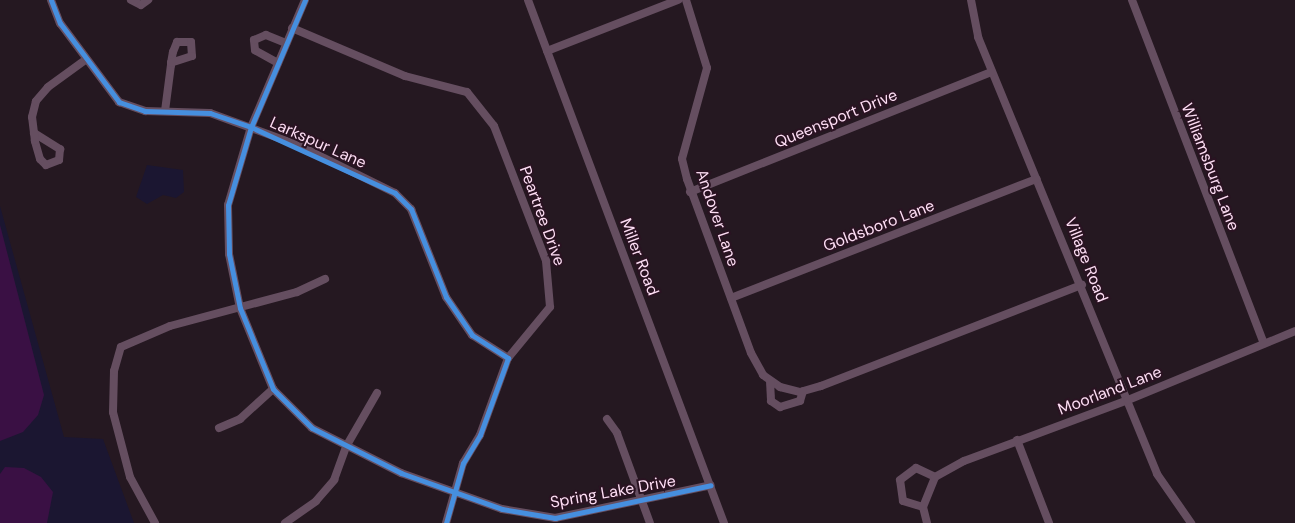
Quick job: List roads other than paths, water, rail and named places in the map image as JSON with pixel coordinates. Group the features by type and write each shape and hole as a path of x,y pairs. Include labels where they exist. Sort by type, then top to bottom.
{"street":[{"name":"Larkspur Lane","path":"51,0 60,23 85,60 119,102 166,111 210,113 251,127 395,193 411,209 446,297 467,327 508,358"},
{"path":"131,0 141,5 148,0"},
{"name":"Spring Lake Drive","path":"305,0 251,127 228,205 229,254 240,308 273,389 312,428 346,445 454,494 502,509 555,521 711,485"},
{"name":"Miller Road","path":"528,0 724,523"},
{"path":"546,51 678,0"},
{"name":"Andover Lane","path":"686,0 707,68 682,158 690,192 751,353 770,380 771,401 780,407 791,407 803,391 1082,285"},
{"name":"Village Road","path":"971,0 978,38 1082,285 1157,474 1191,523"},
{"name":"Williamsburg Lane","path":"1132,0 1264,343"},
{"name":"Peartree Drive","path":"292,28 405,76 467,92 494,126 549,273 550,307 508,358 454,494 446,523"},
{"path":"278,63 254,50 254,40 266,35 286,43"},
{"path":"34,134 32,117 36,101 85,60"},
{"path":"166,111 171,62"},
{"name":"Queensport Drive","path":"690,192 992,72"},
{"name":"Goldsboro Lane","path":"731,298 1037,179"},
{"path":"155,523 130,477 113,412 114,371 121,347 170,326 240,308 325,279"},
{"name":"Moorland Lane","path":"935,477 1017,440 1128,400 1295,331"},
{"path":"770,380 780,387 803,391"},
{"path":"219,428 240,419 273,389"},
{"path":"285,523 316,501 334,480 346,445 377,393"},
{"path":"607,419 617,433 650,523"},
{"path":"1017,440 1049,523"},
{"path":"923,507 903,501 900,480 916,468 935,477 923,507 927,523"}]}
